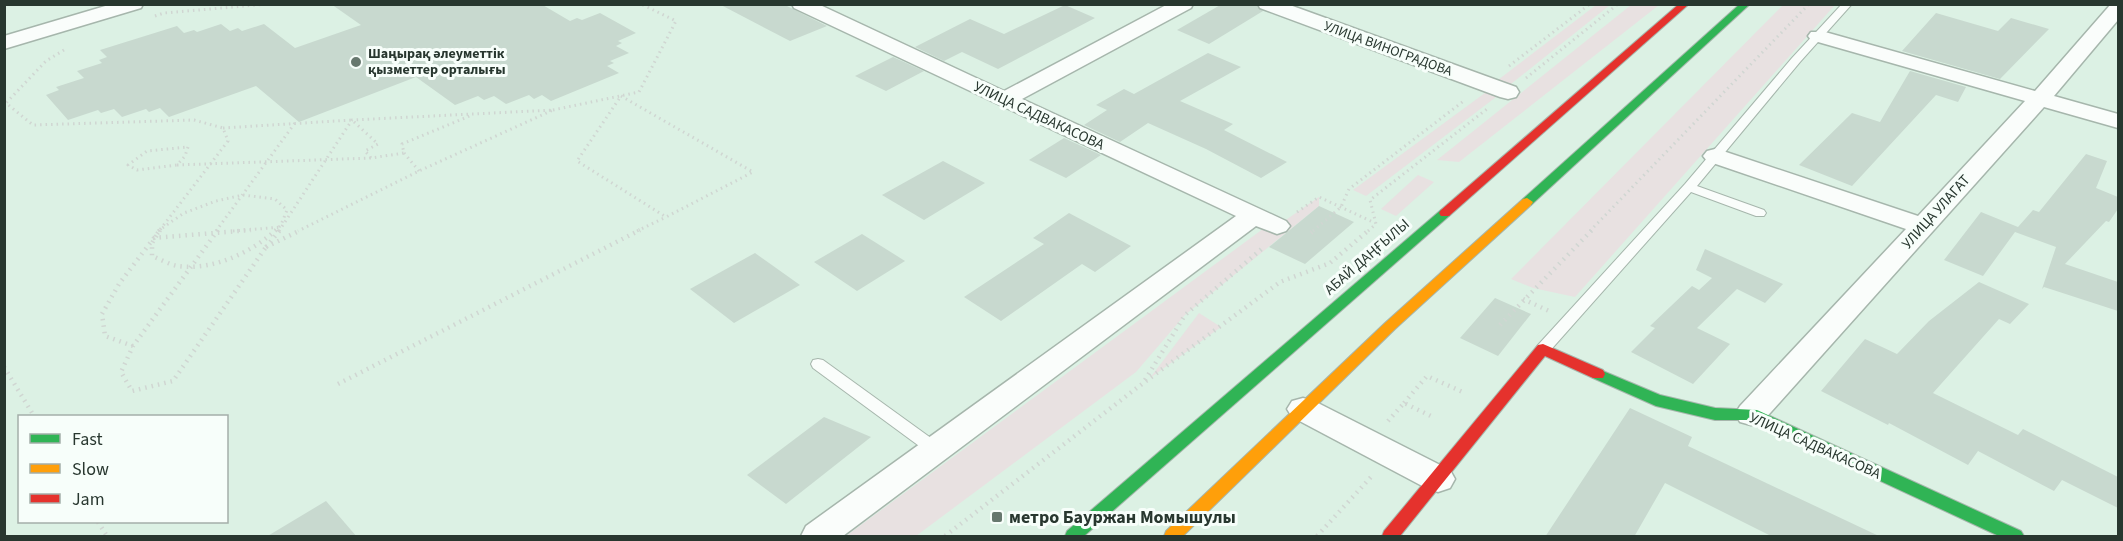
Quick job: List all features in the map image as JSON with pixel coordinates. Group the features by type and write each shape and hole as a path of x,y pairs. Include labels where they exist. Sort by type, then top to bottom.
{"main road":[{"name":"АБАЙ ДАҢҒЫЛЫ","path":"1073,537 1685,4"},
{"path":"1172,537 1398,318 1746,4"},
{"path":"1390,537 1543,349"},
{"name":"УЛИЦА САДВАКАСОВА","path":"1543,349 1656,400 1715,414 1751,414 2015,537"}],"street":[{"path":"4,43 134,4"},
{"name":"УЛИЦА САДВАКАСОВА","path":"801,4 1003,100 1266,220"},
{"path":"1003,100 1184,4"},
{"name":"УЛИЦА ВИНОГРАДОВА","path":"1267,4 1508,92"},
{"name":"УЛИЦА УЛАГАТ","path":"1751,414 2040,98 2118,8"},
{"path":"1818,36 2118,121"},
{"path":"1715,156 1923,226"},
{"path":"818,537 936,450 1266,220"},
{"path":"1303,409 1438,479"}],"lane":[{"path":"1543,349 1689,187 1848,4"},
{"path":"1689,187 1760,213"},
{"path":"818,364 936,450"}],"path":[{"path":"153,16 164,13 268,4"},
{"path":"70,46 46,61 6,103 33,125 194,120 223,128 553,110 639,92 675,21 641,4"},
{"path":"1376,224 1370,200 1618,4"},
{"path":"1500,325 1809,4"},
{"path":"338,384 753,172 621,96"},
{"path":"621,96 577,160 666,217"},
{"path":"266,247 419,171 553,110"},
{"path":"419,171 404,153 402,144 475,114"},
{"path":"295,123 133,346 121,372 132,391 173,381 282,226 352,120"},
{"path":"352,120 378,144 365,151 371,158"},
{"path":"133,346 105,336 102,314 119,284 228,141 223,128"},
{"path":"177,165 188,147 158,148 132,158 128,165 137,170 177,165 371,158 404,153"},
{"path":"243,195 259,195 282,202 287,209 287,217 271,238 244,253 212,264 190,267 173,266 160,262 152,256 150,248 153,238 163,226 180,215 221,199 243,195"},
{"path":"1266,220 1319,197 1376,224"},
{"path":"1311,234 1341,207"},
{"path":"1143,383 1185,315 1285,230 1266,220"},
{"path":"945,537 1239,310 1280,282 1330,263 1376,224"},
{"path":"153,238 282,226"},
{"path":"4,367 33,415"},
{"path":"1404,403 1427,376 1467,394"},
{"path":"1317,537 1391,454"},
{"path":"99,523 107,537"}],"shaded area":[{"path":"1596,5 1610,5 1506,88 1494,83"},
{"path":"1631,5 1659,5 1459,162 1437,160"},
{"path":"1783,5 1835,5 1575,297 1533,288 1511,279"},
{"path":"1489,90 1500,94 1366,196 1353,190"},
{"path":"1418,175 1434,182 1396,216 1381,209"},
{"path":"1319,197 1319,206 1185,315 1136,372 916,536 846,536 1271,223 1277,226"},
{"path":"1199,313 1221,327 1150,378"}],"building":[{"name":"Шаңырақ әлеуметтік қызметтер орталығы","path":"331,4 541,4 570,21 577,18 582,20 600,13 636,33 618,41 622,43 616,46 629,53 610,61 614,63 607,66 619,73 551,101 542,95 534,99 529,95 506,104 494,96 484,100 478,96 455,105 416,77 299,122 256,86 169,117 160,108 149,112 146,109 122,117 114,109 101,113 98,110 68,120 46,95 59,90 56,87 84,78 77,71 102,63 99,60 107,57 100,50 177,26 184,33 194,30 197,32 221,24 230,31 238,28 242,31 264,24 295,48 361,25"},
{"path":"1222,4 1256,4 1263,11 1209,44 1177,30"},
{"path":"721,5 785,5 827,26 790,41"},
{"path":"1065,5 1095,18 998,69 962,52 944,61 915,47 970,19 1004,34"},
{"path":"1936,13 1998,31 2011,18 2049,29 2000,79 1902,51"},
{"path":"1208,53 1241,67 1180,101 1233,124 1224,130 1287,162 1261,178 1206,149 1148,123 1120,142 1084,125 1107,110 1096,105 1124,89 1134,94"},
{"path":"893,57 924,71 886,91 855,76"},
{"path":"1910,71 1966,87 1958,102 1936,95 1852,186 1799,165 1852,113 1880,122"},
{"path":"1064,138 1101,155 1066,178 1029,160"},
{"path":"2086,154 2107,161 2096,188 2118,197 2118,209 2109,222 2106,221 2065,264 2118,282 2118,311 2044,287 2042,289 2056,247 2015,232 1983,276 1944,260 1981,212 2018,227 2033,210 2039,212"},
{"path":"943,161 985,183 924,220 882,195"},
{"path":"1319,206 1354,222 1305,264 1269,247"},
{"path":"1069,213 1131,246 1095,272 1082,264 1001,321 964,297 1044,244 1033,238"},
{"path":"862,234 905,261 857,291 814,262"},
{"path":"1705,249 1783,284 1765,303 1737,289 1697,328 1730,344 1693,384 1631,352 1655,328 1650,326 1692,286 1699,290 1712,278 1696,270"},
{"path":"755,253 800,285 734,323 690,289"},
{"path":"1979,282 2029,304 2010,324 1999,319 1933,393 2018,435 2023,429 2118,477 2118,508 2062,480 2054,491 1978,451 1968,465 1889,423 1888,425 1821,391 1865,339 1897,354 1929,321"},
{"path":"1495,298 1531,314 1498,356 1460,338"},
{"path":"1630,408 1692,437 1688,446 1881,537 1773,537 1665,483 1634,537 1545,537"},
{"path":"824,417 871,437 786,504 747,475"},
{"path":"326,501 357,537 266,537"}],"traffic: fast":[{"path":"1527,202 1746,4"},
{"path":"1073,536 1445,213"},
{"path":"1598,374 1656,400 1715,414 1751,414 2015,536"}],"traffic: slow":[{"path":"1172,536 1390,326 1527,202"}],"traffic: jam":[{"path":"1445,213 1685,4"},
{"path":"1390,536 1543,349 1598,374"}],"place":[{"name":"Шаңырақ әлеуметтік қызметтер орталығы","path":"356,62"},
{"name":"метро Бауржан Момышулы","path":"997,517"}]}
